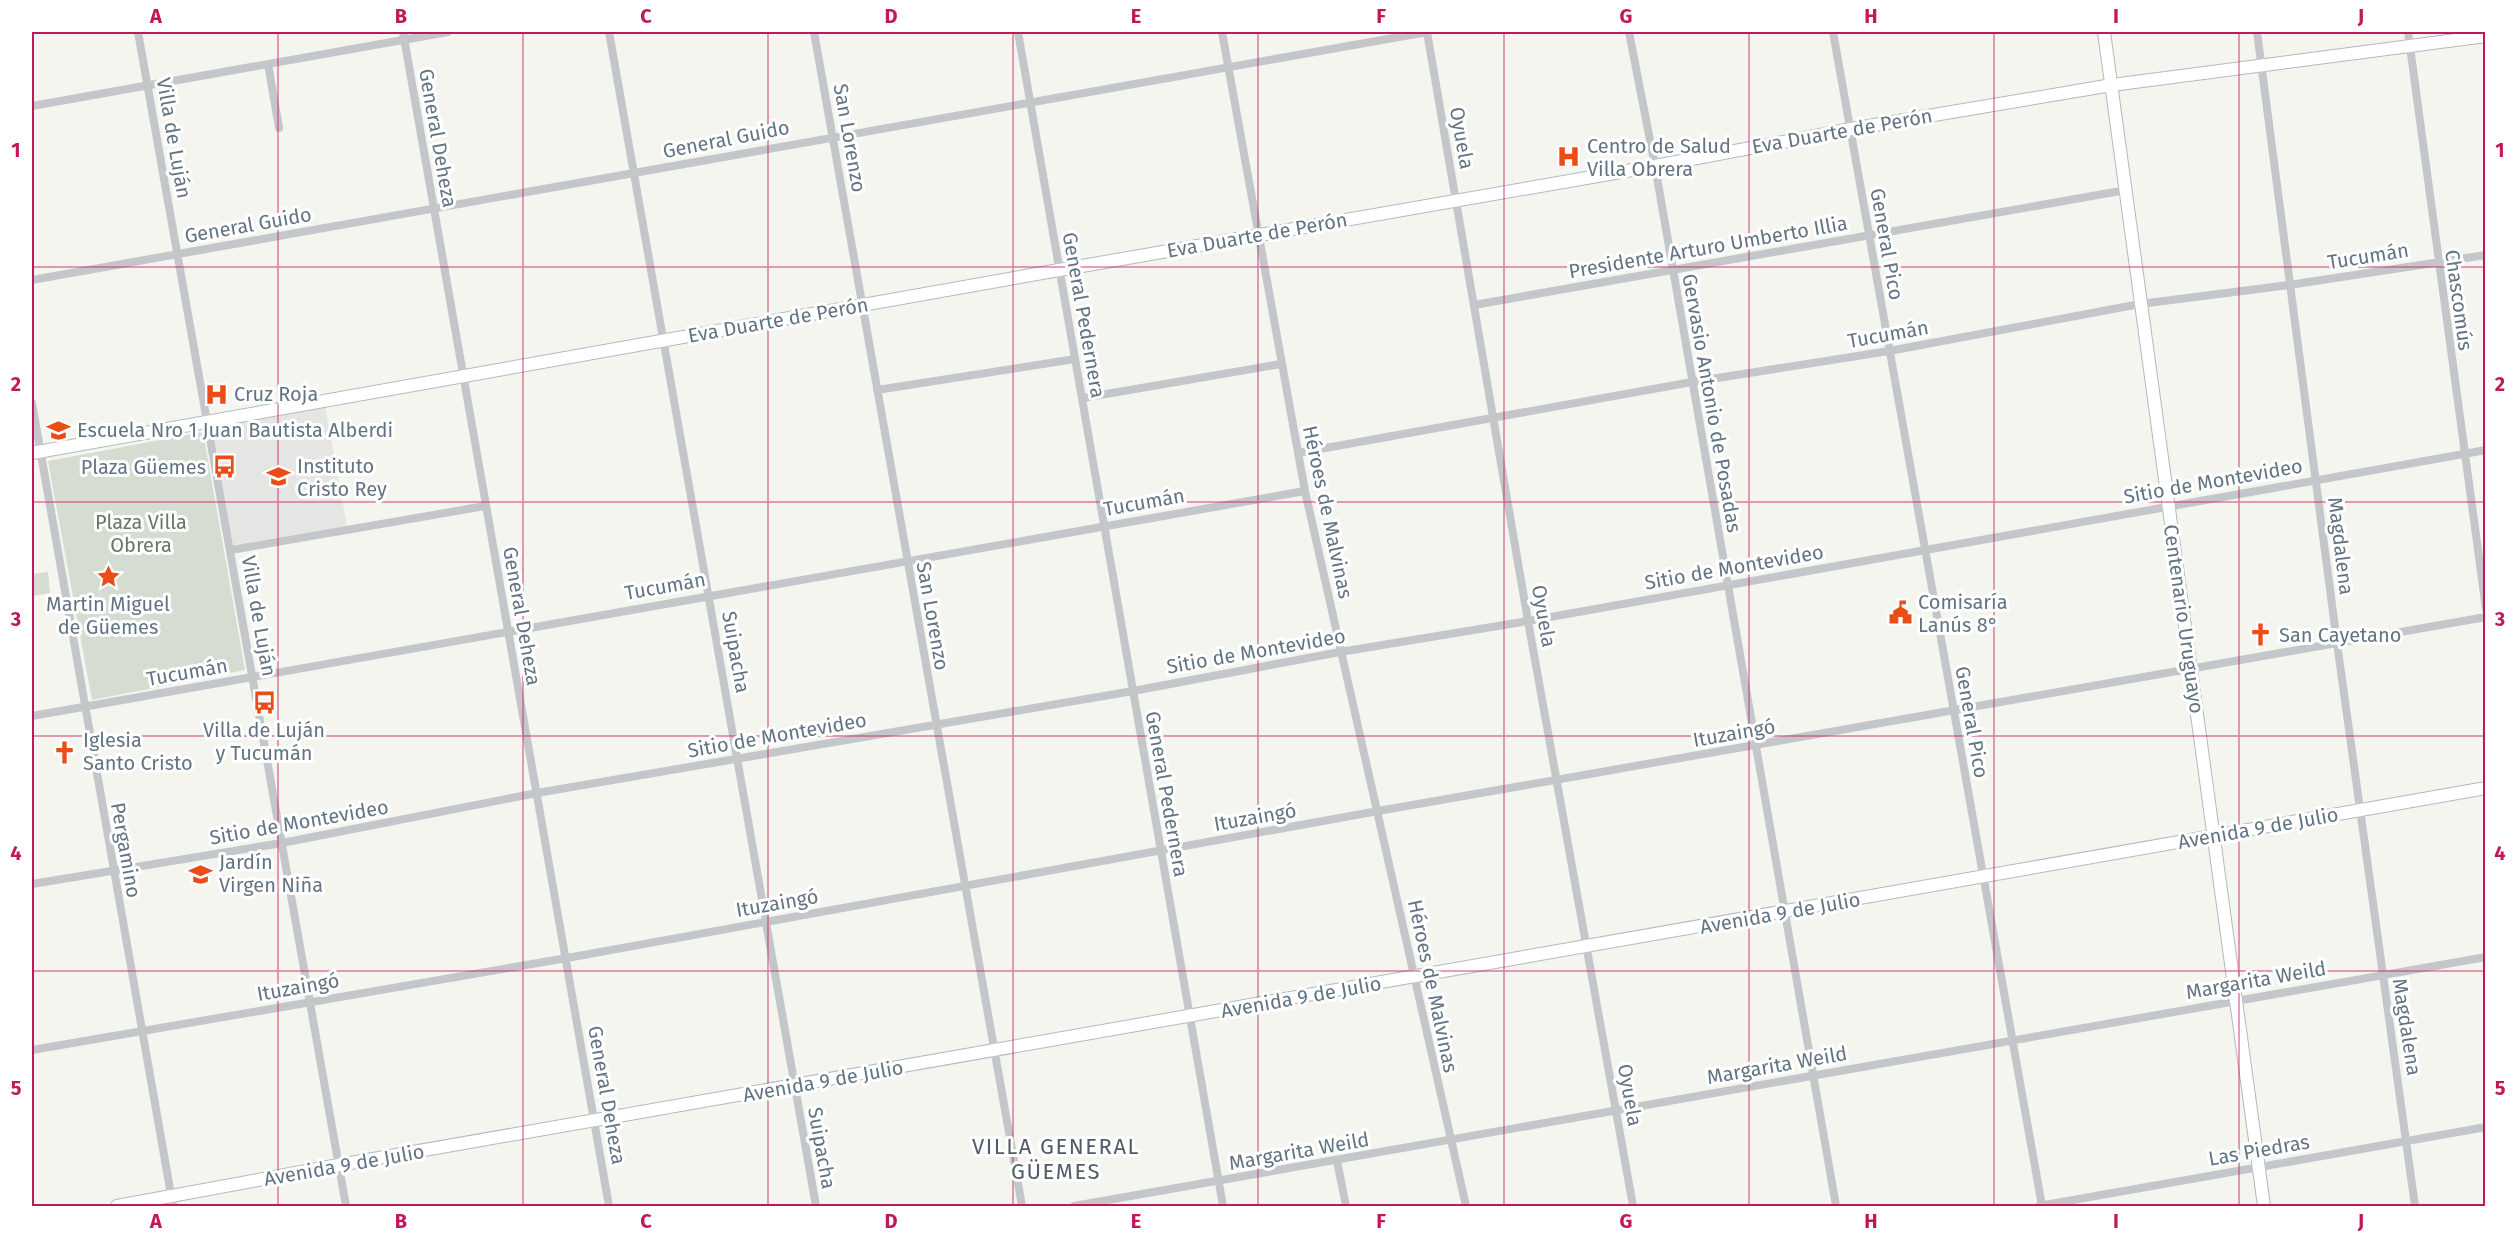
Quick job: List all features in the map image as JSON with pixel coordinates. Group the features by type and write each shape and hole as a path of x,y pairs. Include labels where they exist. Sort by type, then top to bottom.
{"main road":[{"name":"Centenario Uruguayo","path":"2104,32 2264,1206"},
{"name":"Eva Duarte de Perón","path":"36,453 2112,84 2486,36"},
{"name":"Avenida 9 de Julio","path":"117,1206 172,1202 339,1165 2486,788"}],"street":[{"name":"Villa de Luján","path":"138,32 346,1206"},
{"path":"32,106 268,64 403,35 448,32"},
{"name":"Suipacha","path":"609,32 816,1206"},
{"name":"San Lorenzo","path":"814,32 963,886 1022,1206"},
{"name":"General Pedernera","path":"1018,32 1223,1206"},
{"name":"Héroes de Malvinas","path":"1222,32 1305,491 1466,1206"},
{"name":"General Guido","path":"32,280 1427,32"},
{"name":"Oyuela","path":"1427,32 1528,621 1633,1206"},
{"name":"Gervasio Antonio de Posadas","path":"1629,32 1655,166 1836,1206"},
{"name":"General Pico","path":"1833,32 1984,876 2040,1206"},
{"name":"Magdalena","path":"2257,32 2337,644 2415,1206"},
{"name":"Chascomús","path":"2408,32 2437,262 2486,609"},
{"name":"General Deheza","path":"403,35 596,1120 609,1206"},
{"path":"268,64 279,128"},
{"name":"Presidente Arturo Umberto Illia","path":"1474,305 2126,189"},
{"name":"Tucumán","path":"1298,453 1692,382 1889,351 2140,303 2289,285 2486,255"},
{"path":"877,390 1075,359"},
{"path":"1083,399 1281,364"},
{"name":"Pergamino","path":"32,403 36,453 85,707 172,1202"},
{"name":"Sitio de Montevideo","path":"32,884 282,843 537,793 935,723 1133,691 1340,652 1528,621 2486,450"},
{"name":"Tucumán","path":"32,716 1305,491"},
{"path":"231,550 485,506"},
{"name":"Ituzaingó","path":"32,1050 567,958 1378,811 1557,782 2486,617"},
{"name":"Margarita Weild","path":"1074,1206 2486,957"},
{"name":"Las Piedras","path":"2040,1206 2486,1127"},
{"path":"1337,1161 1346,1206"}],"shaded area":[{"name":"Instituto Cristo Rey","path":"325,407 347,526 233,545 212,427"}],"green space":[{"name":"Plaza Villa Obrera","path":"203,432 245,670 92,700 48,461"},
{"path":"48,572 50,593 32,596 32,574"}],"place":[{"name":"Centro de Salud Villa Obrera","path":"1569,157"},
{"name":"Cruz Roja","path":"216,394"},
{"name":"Escuela Nro 1 Juan Bautista Alberdi","path":"59,430"},
{"name":"Plaza Güemes","path":"224,467"},
{"name":"Instituto Cristo Rey","path":"279,477"},
{"name":"Martin Miguel de Güemes","path":"108,576"},
{"name":"Comisaría Lanús 8°","path":"1900,613"},
{"name":"San Cayetano","path":"2261,635"},
{"name":"Villa de Luján y Tucumán","path":"264,703"},
{"name":"Iglesia Santo Cristo","path":"65,752"},
{"name":"Jardín Virgen Niña","path":"201,874"}],"district":[{"name":"VILLA GENERAL GÜEMES","path":"1056,1158"}]}
